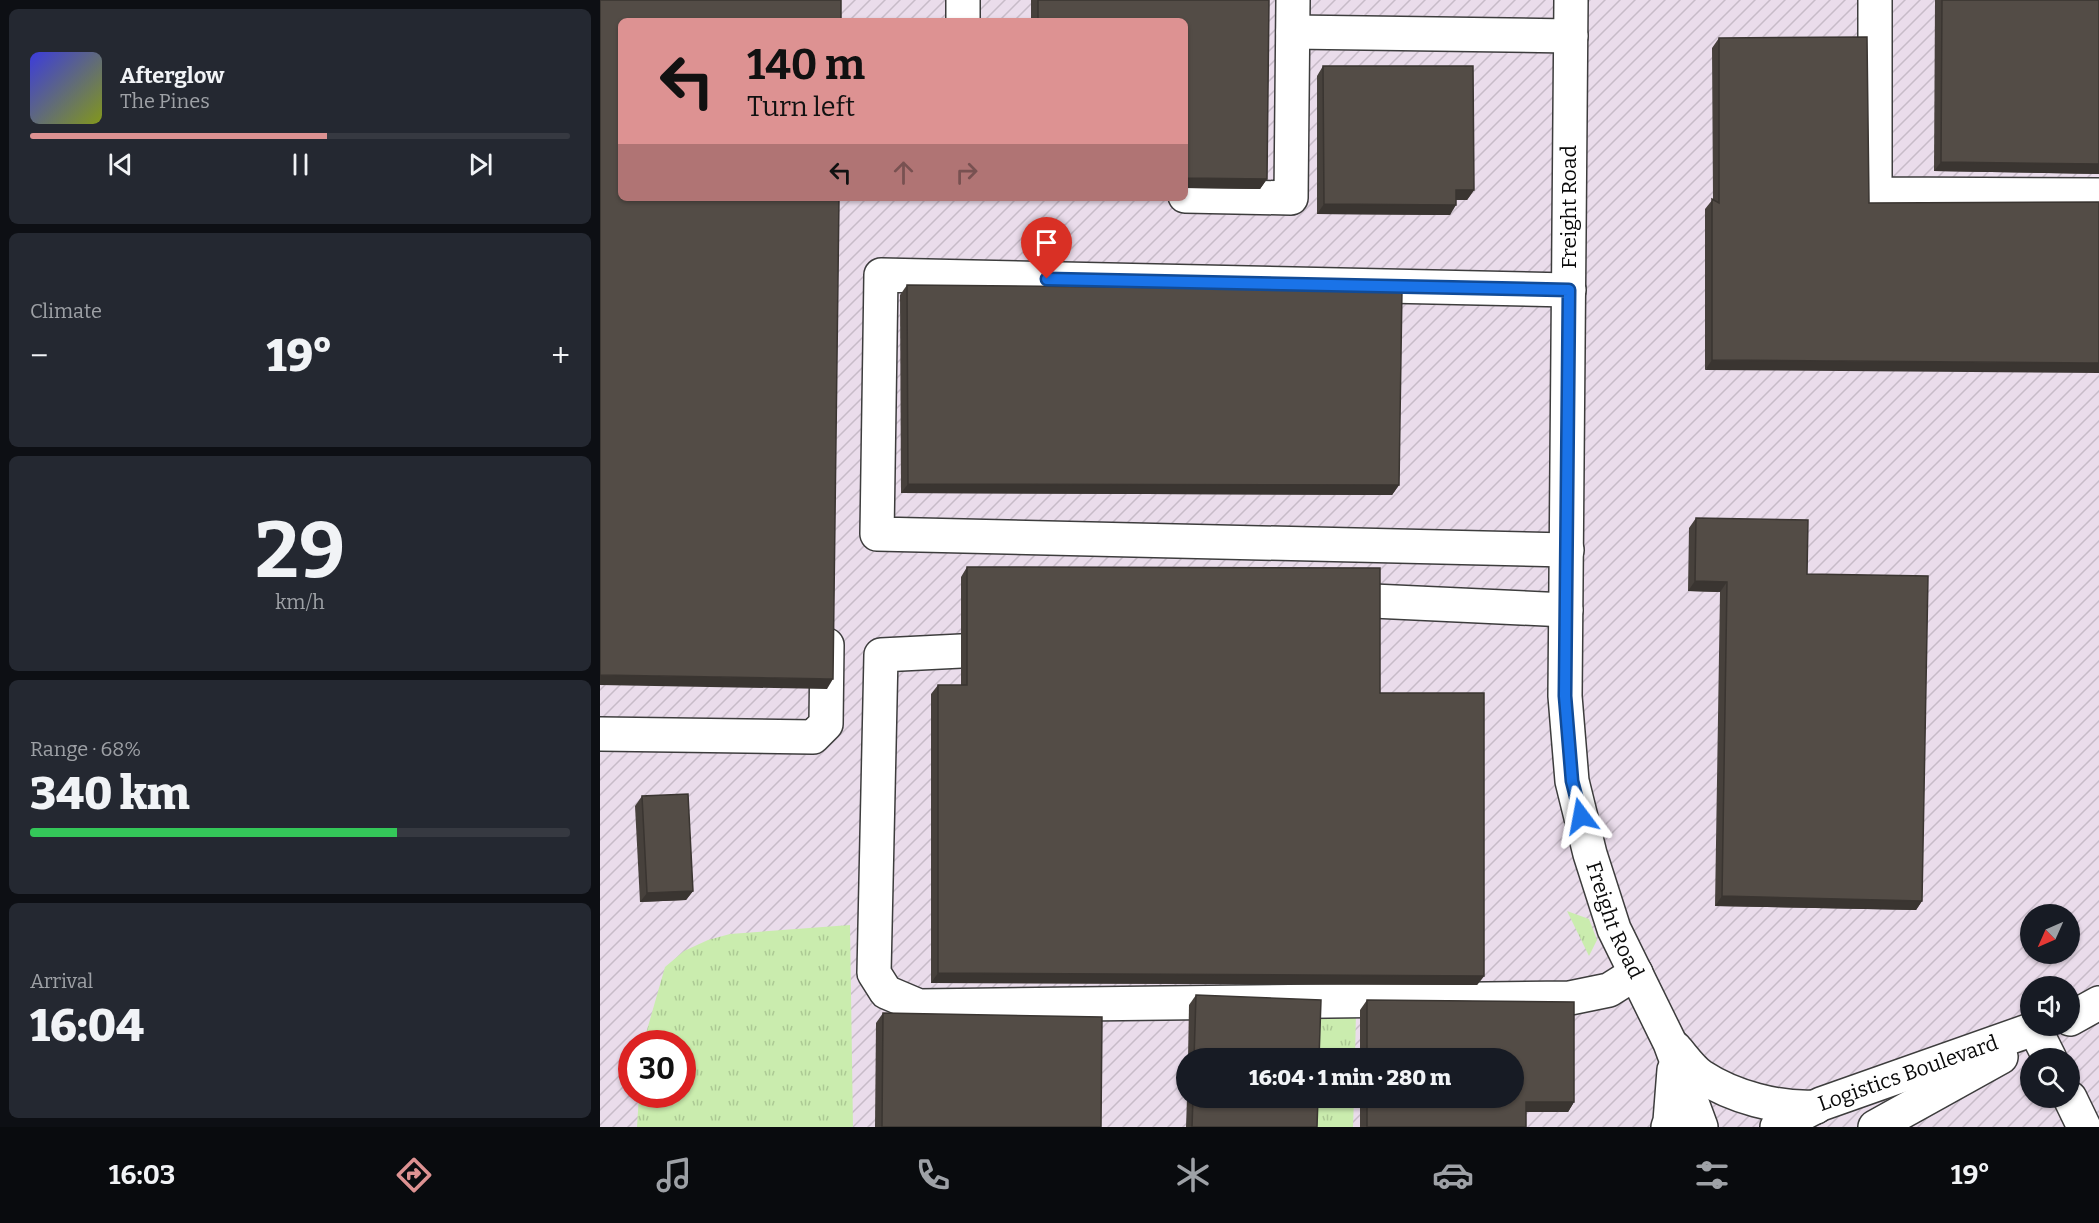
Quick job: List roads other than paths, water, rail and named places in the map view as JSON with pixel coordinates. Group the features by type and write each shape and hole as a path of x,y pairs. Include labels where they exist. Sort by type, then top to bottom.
{"street":[{"path":"963,0 963,18"},
{"name":"Freight Road","path":"1571,0 1565,696 1572,781 1590,854 1614,929 1670,1043 1701,1127"},
{"path":"1875,0 1875,194 2099,195"},
{"path":"1188,196 1291,198 1293,16 1571,36"},
{"path":"1567,550 877,534 881,275 1569,290"},
{"path":"1373,601 1566,610"},
{"path":"600,734 813,737 826,724 827,616"},
{"path":"961,651 881,655 874,974 886,992 919,1006 1569,998 1609,990 1636,973"},
{"name":"Logistics Boulevard","path":"1777,1127 1816,1107 2042,1036"},
{"name":"Logistics Boulevard","path":"1875,1127 2043,1036"},
{"name":"Freight Road","path":"1670,1043 1699,1075 1729,1091 1797,1108 1816,1107"},
{"name":"Freight Road","path":"1668,1127 1675,1075 1670,1043"},
{"path":"2075,1108 2085,1127"}]}
